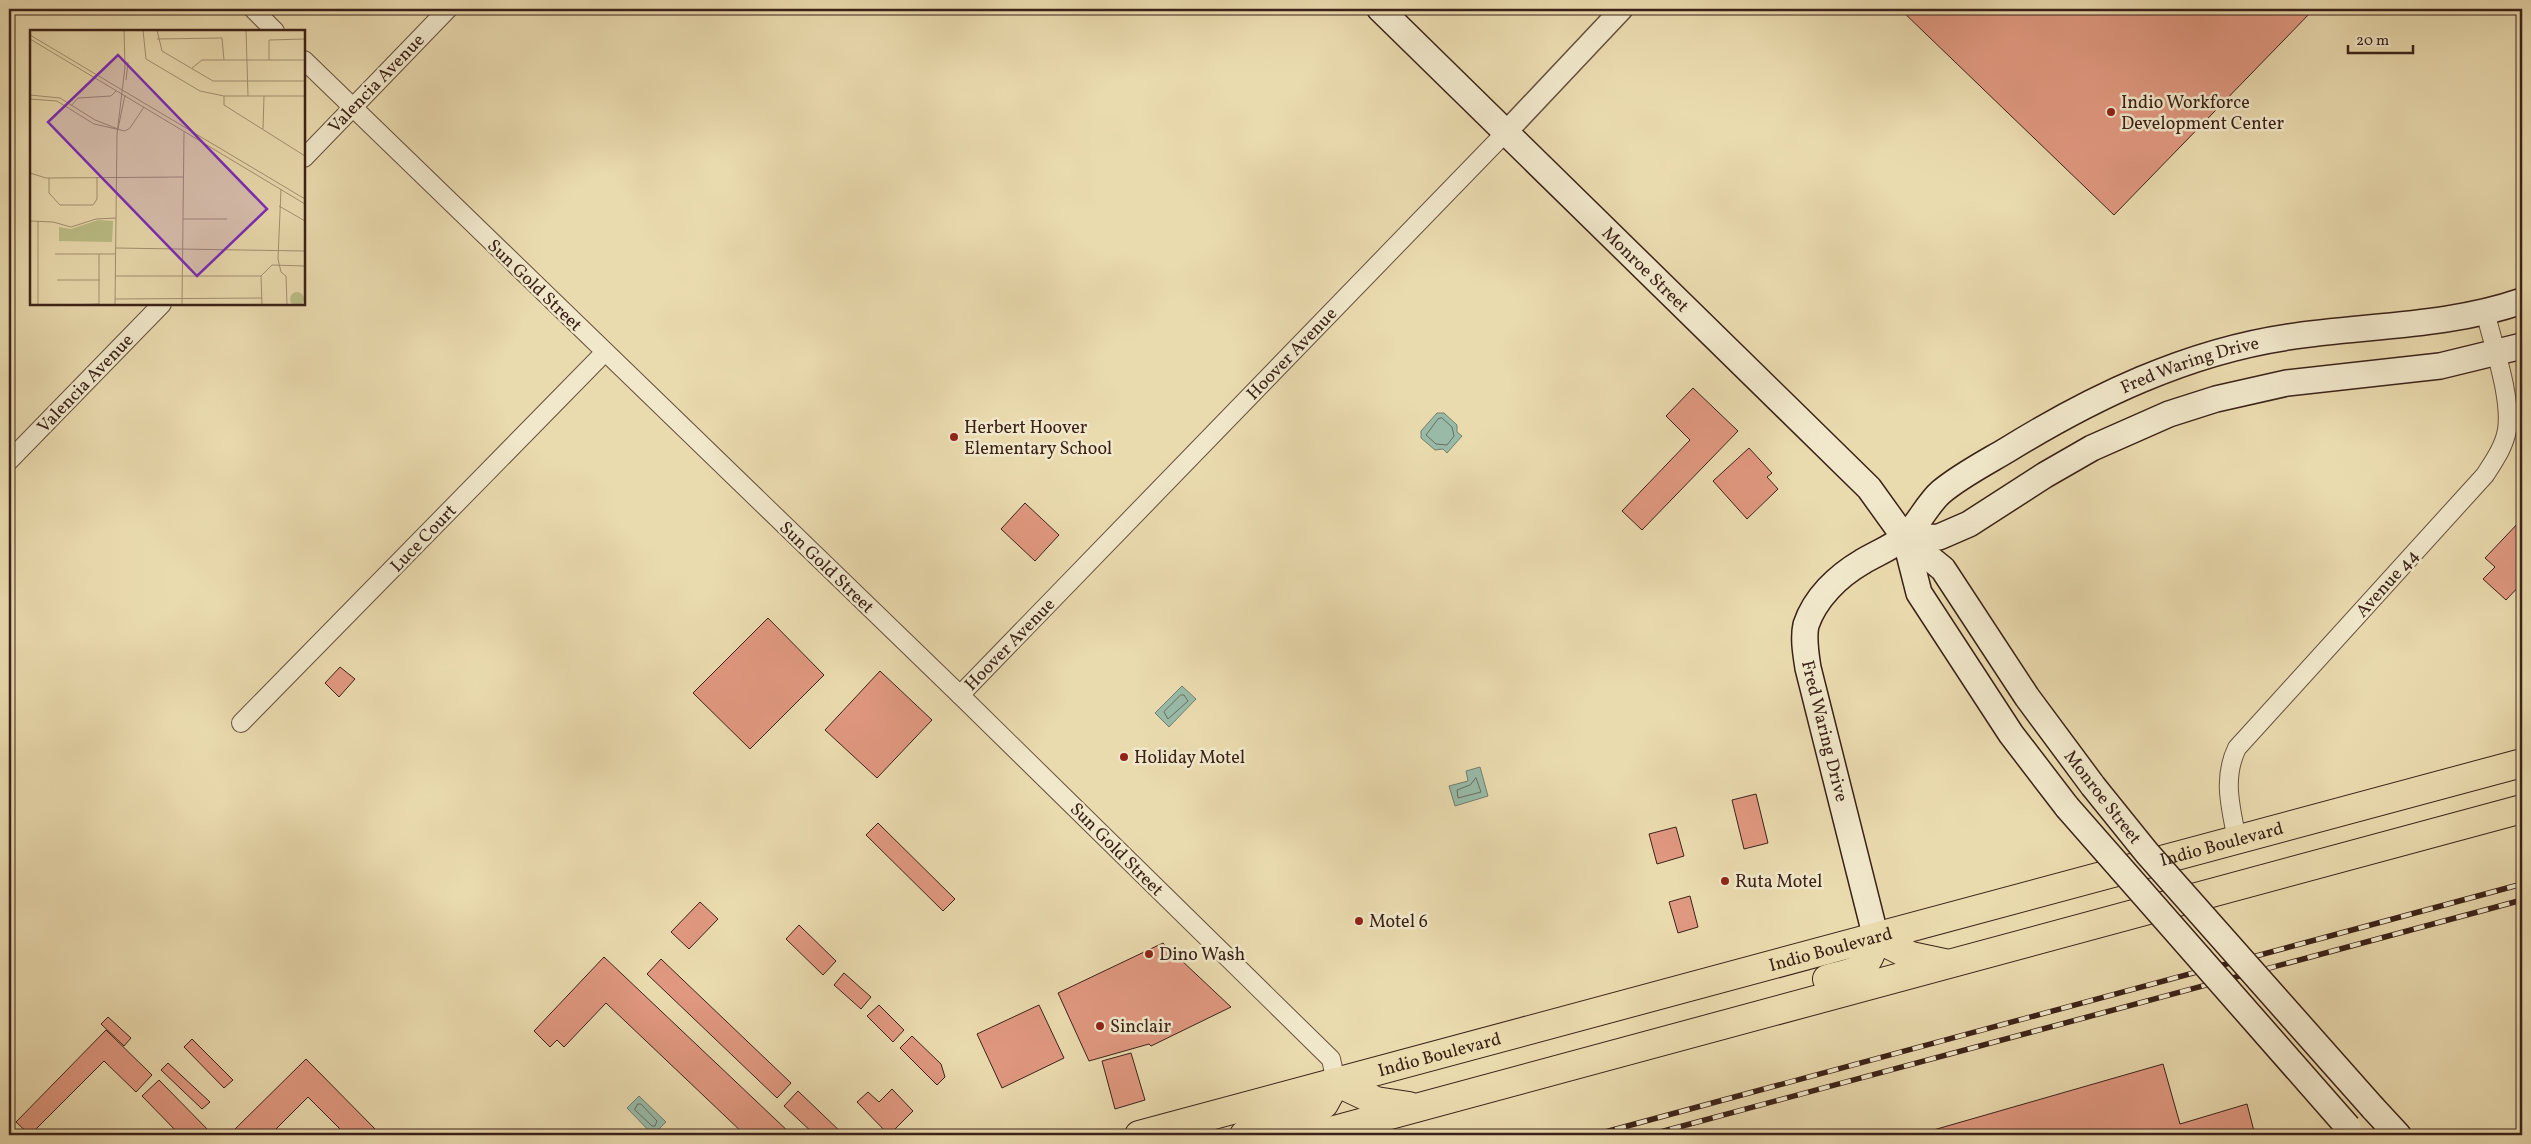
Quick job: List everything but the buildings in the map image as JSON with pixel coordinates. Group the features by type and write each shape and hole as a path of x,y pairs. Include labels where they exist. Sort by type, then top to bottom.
{"main road":[{"name":"Monroe Street","path":"1380,9 1507,131 1869,488 1905,538 1943,569 2027,697 2093,786 2147,853 2398,1135"},
{"name":"Fred Waring Drive","path":"1876,938 1808,668 1805,648 1806,627 1816,604 1830,586 1856,566 1905,538 1922,513 1950,486 2040,430 2156,373 2231,348 2288,337 2441,320 2485,312 2522,301"},
{"name":"Fred Waring Drive","path":"1905,538 1939,537 1969,524 2045,475 2092,448 2132,428 2207,402 2287,383 2400,373 2495,354 2522,346"},
{"name":"Monroe Street","path":"1905,538 1919,593 2010,734 2068,807 2352,1131"},
{"name":"Indio Boulevard","path":"1139,1135 2522,763"},
{"path":"1316,1135 2522,809"},
{"path":"1948,964 1935,951 1934,947 1939,940 2038,912 2093,879"},
{"path":"1666,1040 1717,1008 1857,971 1866,965 1876,938 1911,956 1948,964"},
{"path":"1244,1135 1304,1119 1324,1104 1336,1082 1376,1101 1418,1108"}],"street":[{"path":"253,9 274,30"},
{"name":"Valencia Avenue","path":"305,157 448,9"},
{"name":"Hoover Avenue","path":"960,695 1507,131 1622,9"},
{"name":"Sun Gold Street","path":"305,61 960,695 1330,1059 1336,1082"},
{"name":"Valencia Avenue","path":"9,461 161,305"},
{"name":"Avenue 44","path":"2237,840 2228,789 2228,776 2230,762 2237,748 2485,475 2499,454 2507,431 2508,408 2485,312"},
{"name":"Luce Court","path":"241,723 605,352"}],"water":[{"path":"1437,413 1444,413 1457,425 1457,432 1462,436 1447,453 1443,449 1435,450 1421,438 1421,431"},
{"path":"1182,686 1196,699 1169,727 1155,713"},
{"path":"1480,767 1488,796 1455,806 1449,786 1468,781 1466,771"},
{"path":"639,1096 666,1122 653,1135 627,1108"}],"railway":[{"path":"1594,1135 2522,884"},
{"path":"1649,1135 2522,900"}],"place":[{"name":"Indio Workforce Development Center","path":"2111,112"},
{"name":"Herbert Hoover Elementary School","path":"954,437"},
{"name":"Holiday Motel","path":"1124,757"},
{"name":"Ruta Motel","path":"1725,881"},
{"name":"Motel 6","path":"1359,921"},
{"name":"Dino Wash","path":"1149,954"},
{"name":"Sinclair","path":"1100,1026"}]}
